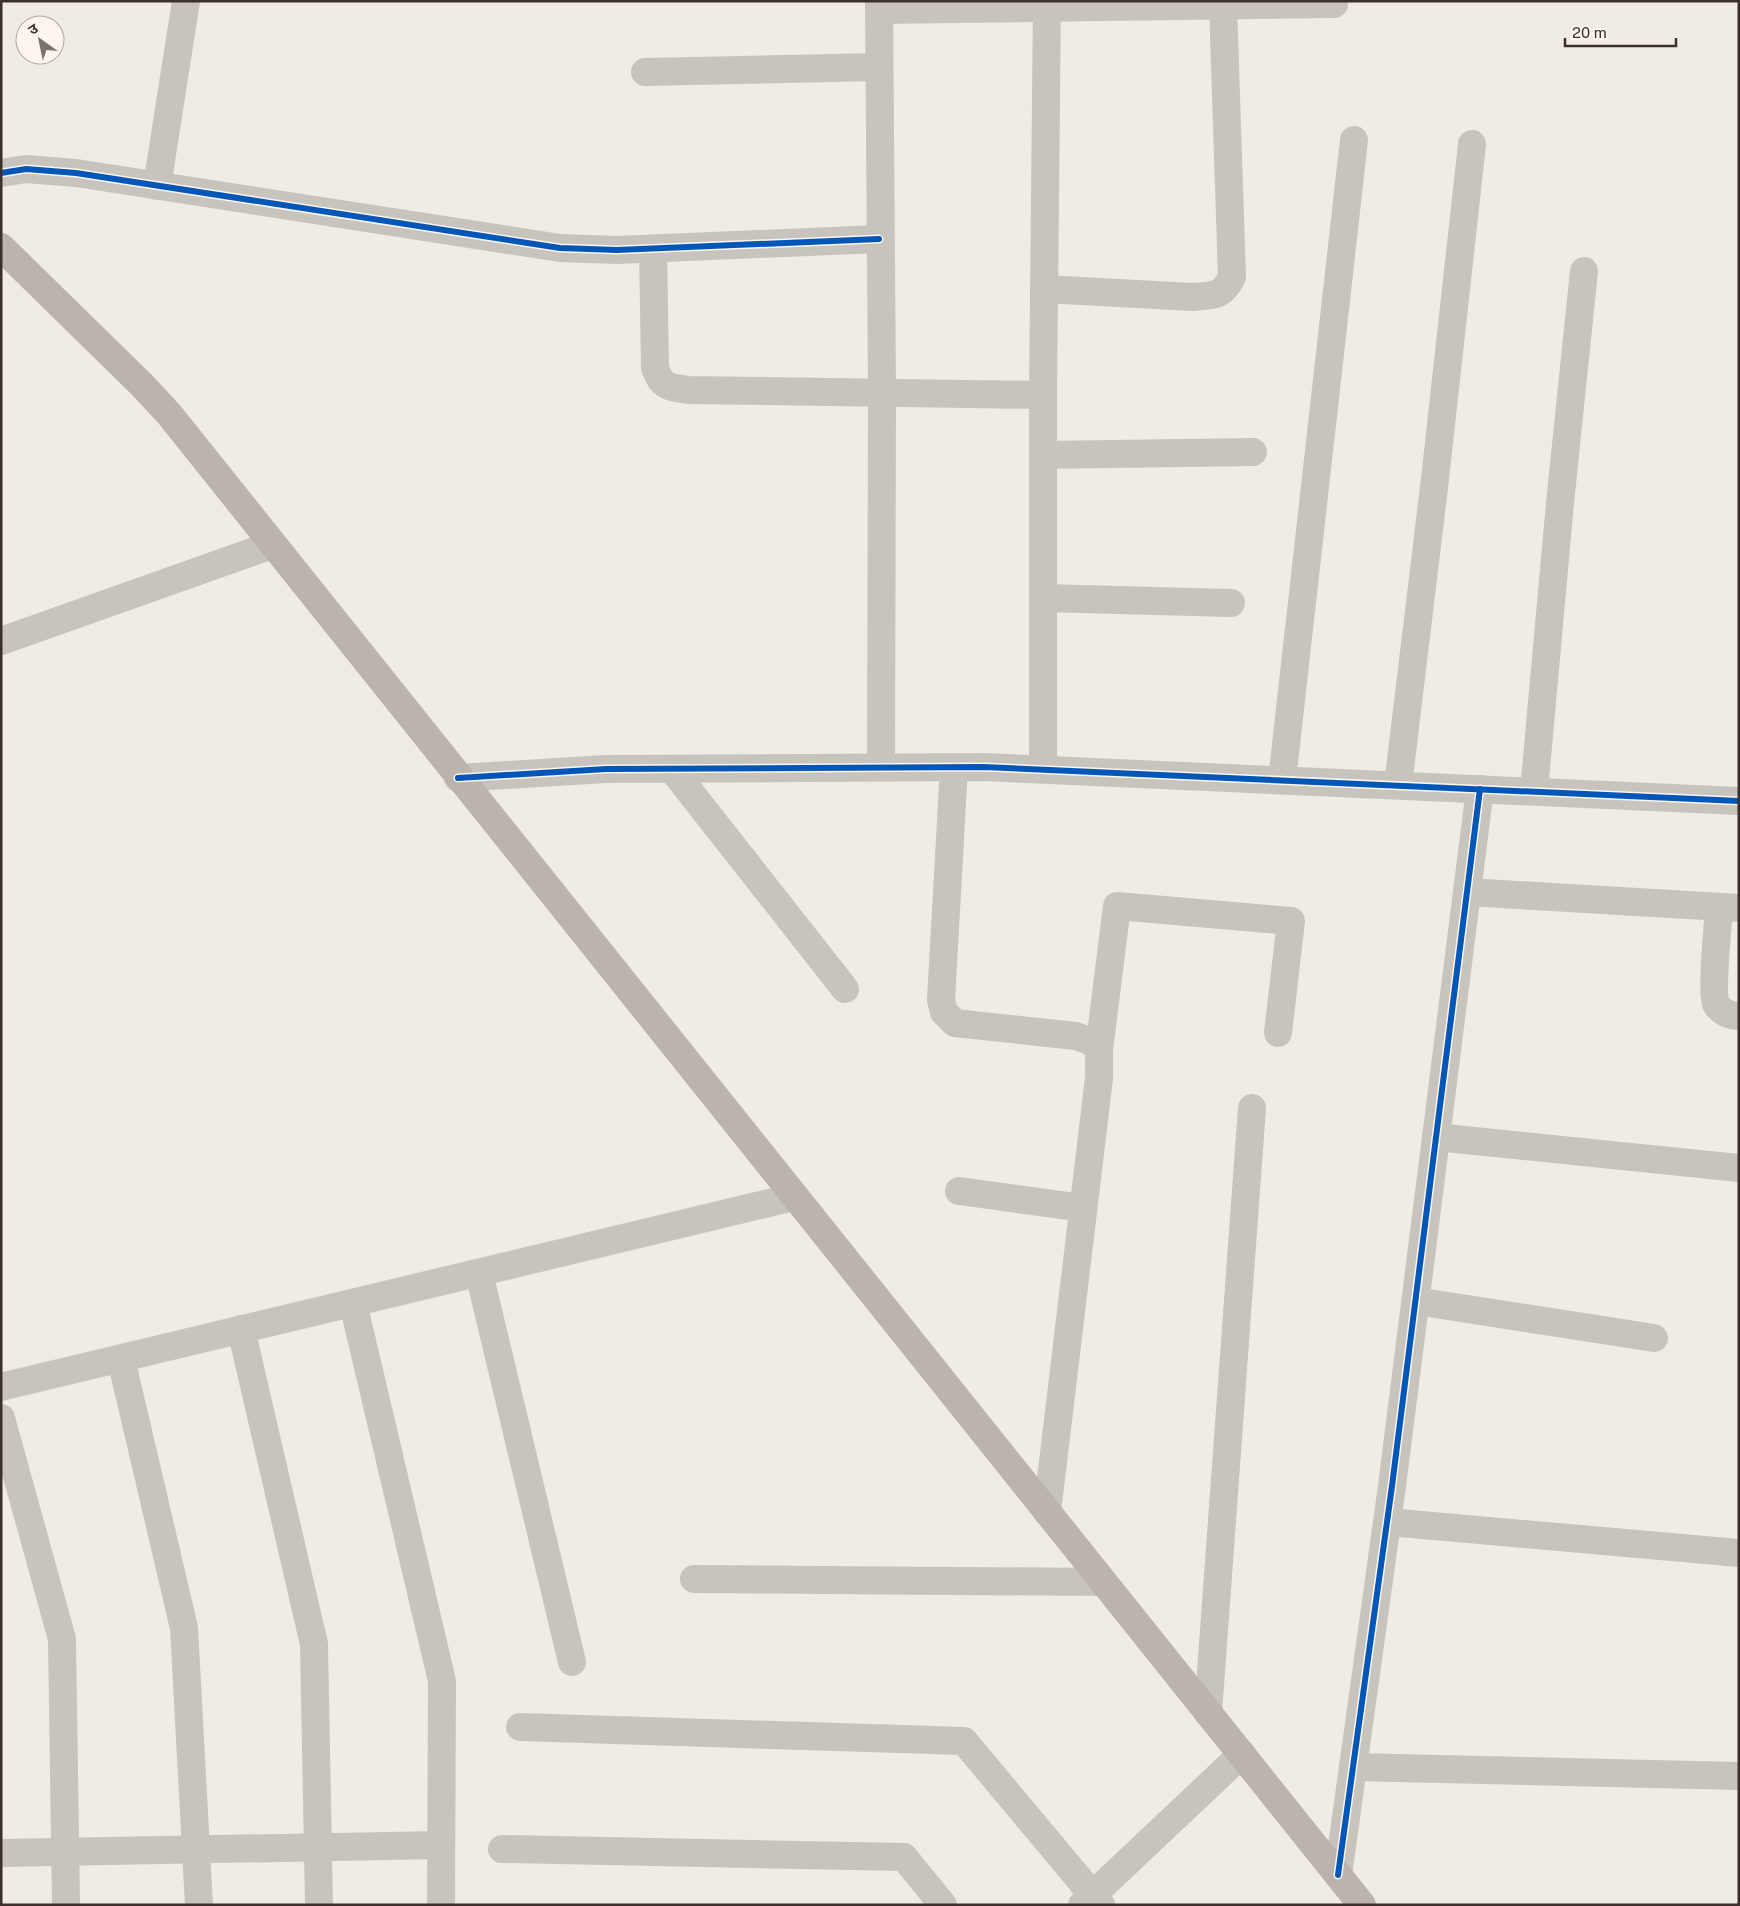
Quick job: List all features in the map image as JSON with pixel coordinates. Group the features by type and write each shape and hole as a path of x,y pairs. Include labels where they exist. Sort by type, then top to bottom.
{"main road":[{"path":"1,247 155,399 1362,1905"}],"street":[{"path":"157,186 186,1"},
{"path":"881,767 882,392 879,6 1334,4"},
{"path":"1043,769 1043,395 1047,5"},
{"path":"1044,289 1194,297 1216,295 1227,288 1232,277 1223,5"},
{"path":"645,72 878,67"},
{"path":"1282,780 1354,140"},
{"path":"1398,785 1435,479 1472,144"},
{"path":"1,173 26,168 76,173 560,248 653,249 880,239"},
{"path":"653,249 655,368 662,383 668,387 688,390 1043,395"},
{"path":"1534,791 1560,503 1584,270"},
{"path":"1043,454 1253,452"},
{"path":"1,641 272,544"},
{"path":"1043,598 1231,603"},
{"path":"458,778 606,769 954,767 1043,769 1739,800"},
{"path":"954,767 941,1000 944,1012 955,1023 1076,1036 1092,1042 1099,1050"},
{"path":"672,769 844,989"},
{"path":"1338,1875 1388,1522 1480,789"},
{"path":"1467,892 1729,907 1714,996 1720,1009 1728,1015 1739,1016"},
{"path":"1047,1512 1084,1208 1099,1078 1099,1050 1117,906 1291,921 1278,1033"},
{"path":"1208,1712 1252,1108"},
{"path":"1436,1137 1739,1168"},
{"path":"959,1191 1084,1208"},
{"path":"1,1387 794,1197"},
{"path":"479,1272 572,1662"},
{"path":"1416,1301 1654,1338"},
{"path":"353,1303 442,1681 441,1905"},
{"path":"241,1329 314,1644 319,1905"},
{"path":"121,1358 184,1628 199,1905"},
{"path":"1,1418 62,1639 66,1905"},
{"path":"1388,1522 1739,1553"},
{"path":"694,1579 1103,1582"},
{"path":"520,1727 964,1741 1092,1901 1242,1754"},
{"path":"1353,1767 1739,1776"},
{"path":"1,1853 441,1845"},
{"path":"502,1849 904,1857 943,1905"}],"cycle path":[{"path":"1,173 26,169 76,173 560,248 617,250 879,239"},
{"path":"458,778 606,769 984,767 1739,801"},
{"path":"1338,1875 1392,1486 1480,789"}]}
